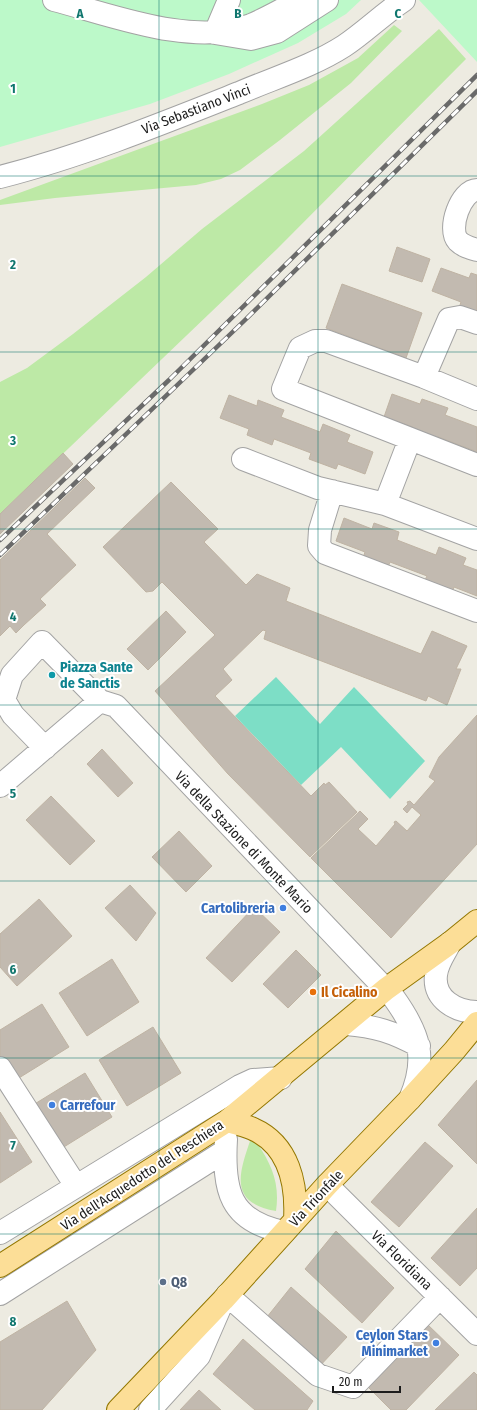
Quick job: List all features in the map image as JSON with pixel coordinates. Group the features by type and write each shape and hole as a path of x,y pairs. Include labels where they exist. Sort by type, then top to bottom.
{"main road":[{"path":"450,943 477,921"},
{"name":"Via dell'Acquedotto del Peschiera","path":"0,1266 226,1121 281,1078 386,989 450,943"},
{"name":"Via Trionfale","path":"118,1410 225,1298 327,1185 454,1051 477,1022"},
{"path":"226,1121 252,1128 266,1135 282,1153 294,1186 290,1226"}],"street":[{"path":"54,0 164,30 214,33 251,39 276,32 327,0"},
{"path":"214,33 229,0"},
{"path":"214,33 251,25 301,0"},
{"name":"Via Sebastiano Vinci","path":"0,177 90,150 174,119 280,76 344,46 386,8 404,0"},
{"path":"477,190 470,191 465,195 453,224 453,229 457,240 463,245 477,250"},
{"path":"424,377 449,319 460,317 477,323"},
{"path":"477,399 424,377 326,340 315,341 300,348 283,389 477,466"},
{"path":"385,504 410,439"},
{"path":"243,459 318,488 385,504 477,539"},
{"path":"332,491 320,530 319,546 325,553 477,611"},
{"path":"0,786 45,748 100,701 42,642 12,675 4,700 13,714 45,748"},
{"name":"Via della Stazione di Monte Mario","path":"100,701 116,706 386,989"},
{"path":"450,943 437,970 436,979 438,990 445,1001 462,1012 477,1012"},
{"name":"Via Trionfale","path":"386,989 404,1014 415,1033 419,1046 419,1076 410,1098"},
{"path":"346,1024 379,1028 395,1033 419,1046"},
{"name":"Via dell'Acquedotto del Peschiera","path":"0,1068 76,1186"},
{"name":"Via dell'Acquedotto del Peschiera","path":"0,1233 246,1083 263,1078 281,1078"},
{"path":"226,1121 225,1151 228,1184 234,1204 248,1219 258,1225 290,1226"},
{"name":"Via dell'Acquedotto del Peschiera","path":"0,1294 225,1151"},
{"name":"Via Floridiana","path":"327,1185 477,1334"},
{"path":"225,1298 318,1375 353,1387 440,1297"},
{"name":"Via Trionfale","path":"150,1410 199,1356 225,1298"}],"green space":[{"path":"0,0 361,0 346,14 298,43 229,74 150,104 0,147"},
{"path":"419,0 477,0 477,62"},
{"path":"394,25 402,31 351,83 240,170 221,179 196,185 55,198 0,205 0,200 262,104 309,85 358,58"},
{"path":"439,29 466,59 277,249 0,514 0,382 27,368 73,334 146,277 202,229 304,151"},
{"path":"276,677 320,724 354,687 425,761 390,799 341,747 301,785 235,716"},
{"path":"250,1141 257,1143 267,1159 274,1175 277,1192 276,1211 261,1207 251,1202 244,1195 241,1186 241,1176"}],"building":[{"path":"397,247 430,259 422,282 389,271"},
{"path":"441,268 469,278 471,273 477,275 477,314 459,308 461,302 432,291"},
{"path":"342,284 422,313 406,358 326,328"},
{"path":"392,394 420,404 422,399 448,408 445,415 477,427 477,459 473,458 475,451 438,437 436,443 411,434 413,427 384,417"},
{"path":"229,395 257,406 258,400 284,410 281,417 320,432 323,424 350,435 347,442 373,452 365,474 338,464 336,469 309,459 311,453 274,439 272,445 247,435 249,429 220,418"},
{"path":"63,453 73,464 0,534 0,514"},
{"path":"85,478 95,488 47,534 76,565 40,599 46,605 16,633 10,626 0,636 0,560"},
{"path":"171,482 218,529 204,542 246,585 257,574 290,588 286,601 421,654 432,631 467,646 456,669 461,669 447,705 428,696 426,701 264,639 266,631 263,630 223,669 232,680 215,696 311,796 324,783 325,785 329,782 357,812 310,857 228,774 155,691 215,635 162,582 153,591 146,592 103,547"},
{"path":"344,518 372,529 374,523 399,532 397,540 436,555 439,547 466,558 463,565 477,570 477,596 454,587 452,592 424,582 427,576 390,562 388,567 363,558 365,552 336,541"},
{"path":"166,611 186,632 148,670 127,649"},
{"path":"477,715 477,844 391,938 311,858 360,811 368,819 358,829 376,846 396,821 407,831 421,815 412,807 407,813 403,809 408,804 407,802 410,801 414,805 435,781 429,777 439,757"},
{"path":"102,749 133,783 118,797 87,764"},
{"path":"51,796 95,841 70,865 26,820"},
{"path":"179,831 212,866 186,892 152,857"},
{"path":"130,885 156,913 136,941 105,908"},
{"path":"39,899 72,936 17,986 0,967 0,934"},
{"path":"254,907 280,932 232,982 206,958"},
{"path":"296,950 321,975 288,1008 263,984"},
{"path":"112,959 139,1002 87,1036 59,993"},
{"path":"42,1004 69,1047 14,1081 0,1057 0,1030"},
{"path":"153,1027 181,1073 127,1106 99,1060"},
{"path":"85,1073 112,1117 59,1150 33,1105"},
{"path":"477,1080 477,1164 438,1125"},
{"path":"0,1112 32,1162 0,1183"},
{"path":"425,1142 453,1166 399,1227 371,1202"},
{"path":"477,1208 477,1268 460,1286 431,1258"},
{"path":"336,1231 394,1288 362,1323 305,1269"},
{"path":"291,1287 347,1337 317,1369 263,1322"},
{"path":"67,1301 96,1350 42,1410 0,1410 0,1342"},
{"path":"426,1323 459,1355 406,1410 391,1410 366,1385"},
{"path":"243,1339 313,1401 307,1410 255,1410 213,1374"},
{"path":"474,1372 477,1375 477,1410 435,1410"},
{"path":"199,1390 221,1410 180,1410"}],"railway":[{"path":"0,540 169,380 477,75"},
{"path":"0,555 244,321 477,91"}],"place":[{"name":"Piazza Sante de Sanctis","path":"52,675"},
{"name":"Cartolibreria","path":"283,908"},
{"name":"Il Cicalino","path":"313,992"},
{"name":"Carrefour","path":"52,1105"},
{"name":"Q8","path":"163,1282"},
{"name":"Ceylon Stars Minimarket","path":"436,1343"}]}
